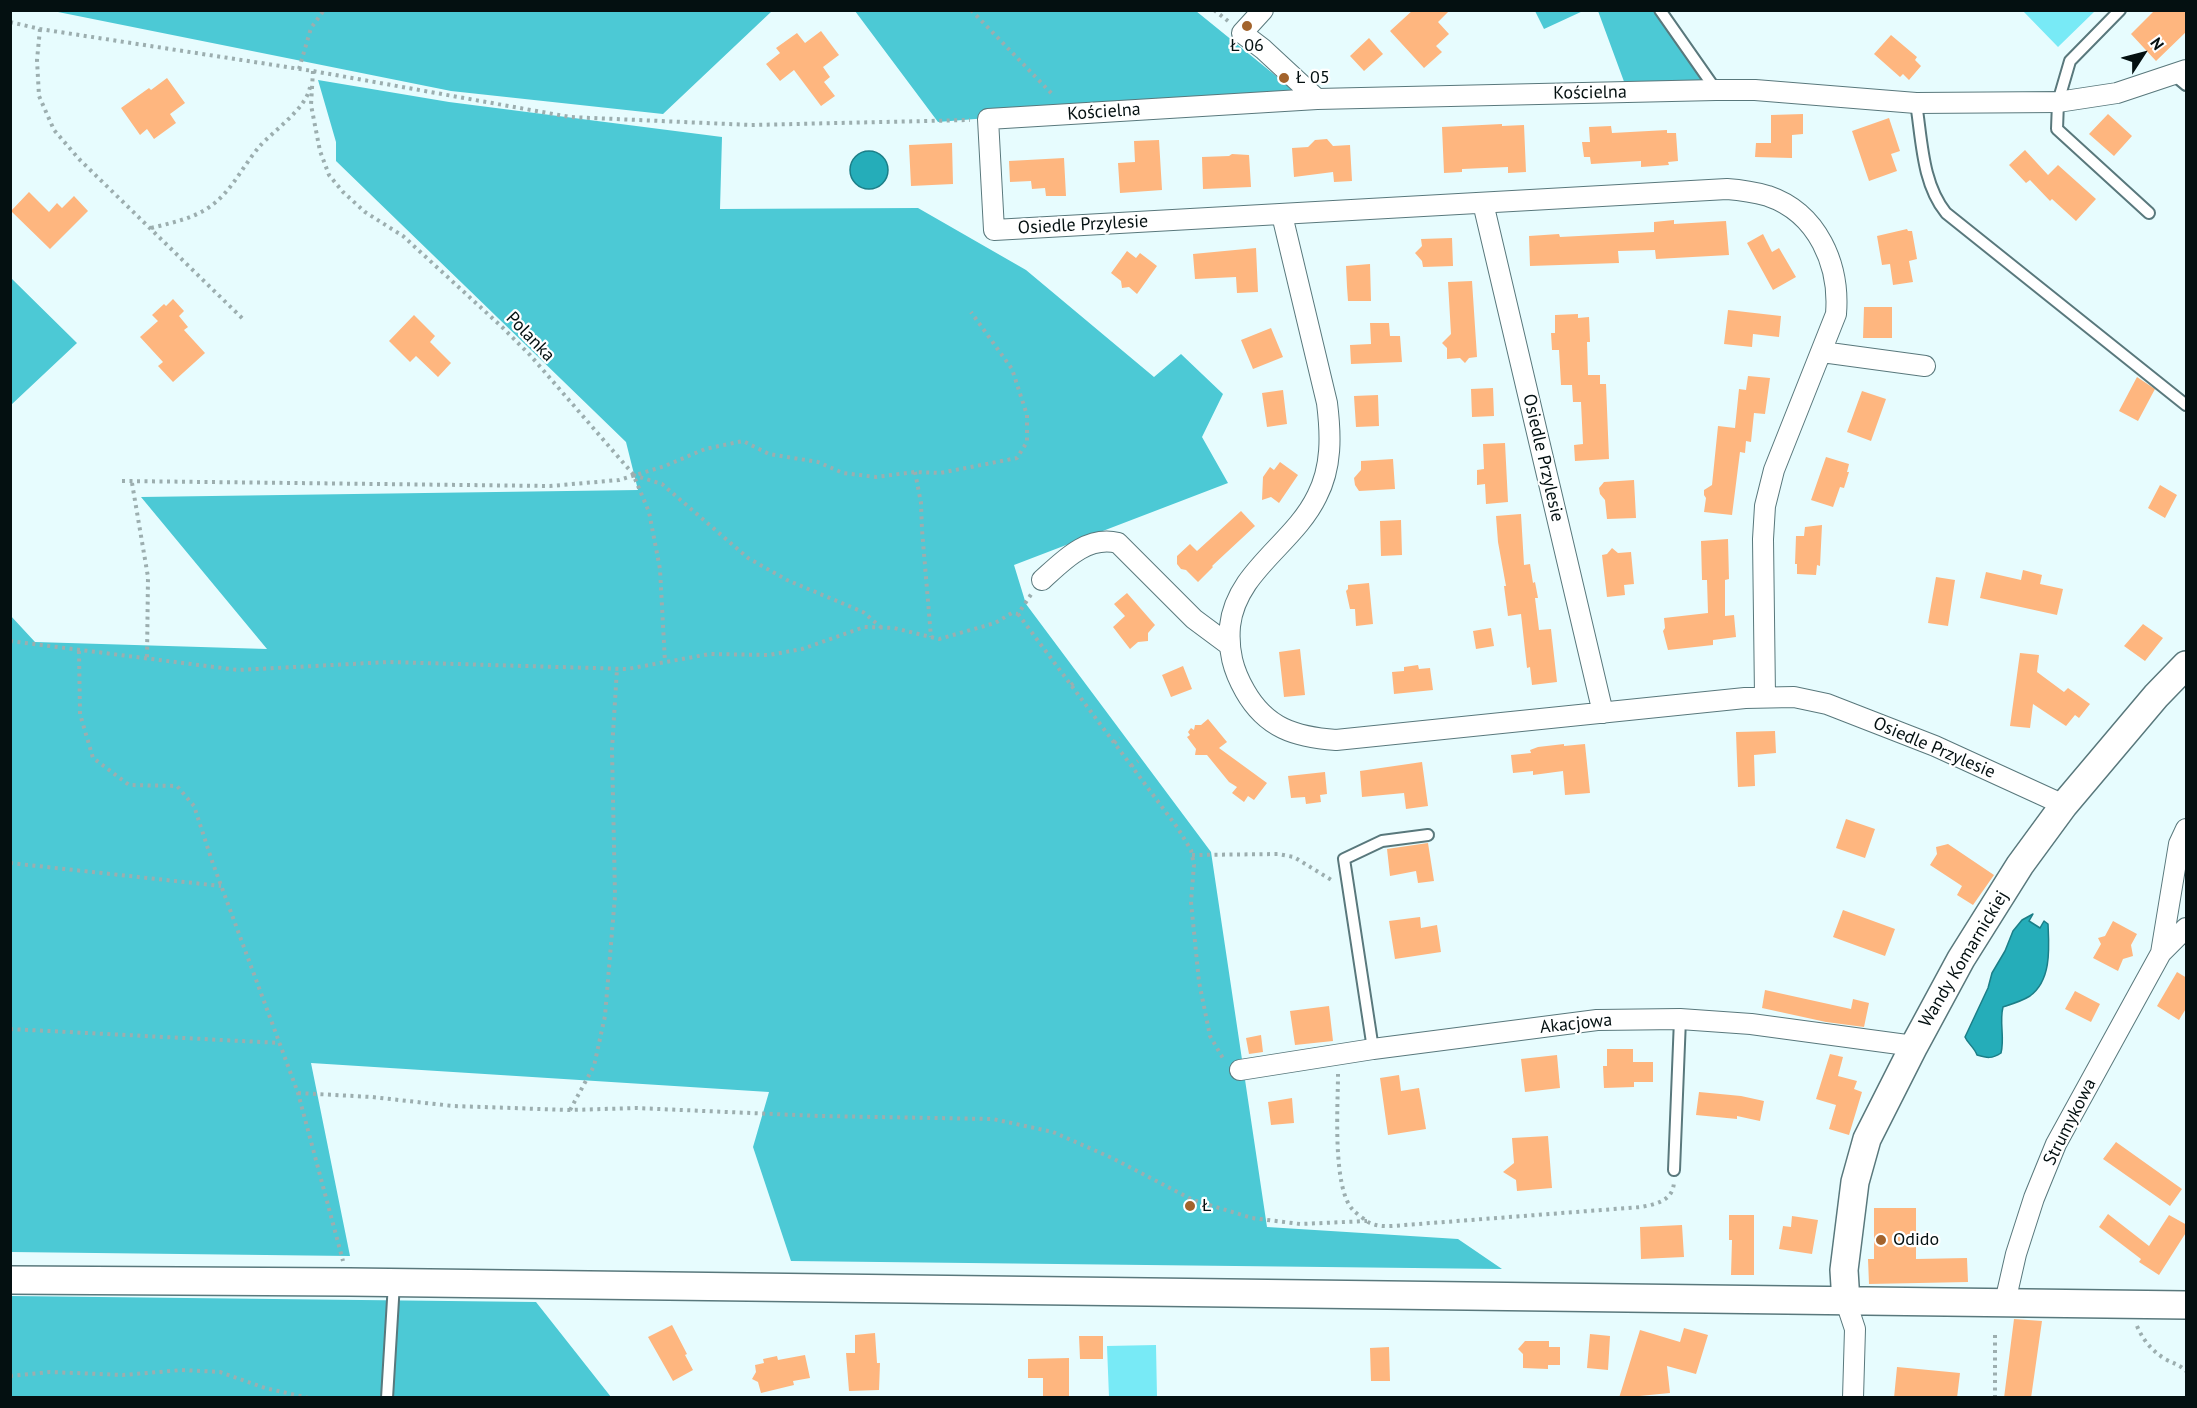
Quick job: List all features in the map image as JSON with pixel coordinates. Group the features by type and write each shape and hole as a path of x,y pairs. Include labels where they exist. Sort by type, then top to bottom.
{"main road":[{"name":"Wandy Komarnickiej","path":"1846,1302 1844,1270 1855,1182 1867,1139 1914,1046 1973,940 2020,865 2064,805 2156,696 2187,665"},
{"path":"10,1280 394,1282 2187,1305"}],"street":[{"path":"1263,10 1242,33 1263,49 1317,99"},
{"name":"Kościelna","path":"988,119 1317,99 1716,90 1755,90 1916,103 2058,102 2117,93 2182,77"},
{"name":"Osiedle Przylesie","path":"988,119 994,230 1727,189 1770,197 1790,207 1809,224 1825,246 1834,268 1838,293 1836,314 1781,450 1765,506 1763,539 1765,696"},
{"name":"Osiedle Przylesie","path":"1483,203 1603,713"},
{"name":"Osiedle Przylesie","path":"1282,214 1327,403 1331,434 1328,462 1318,494 1307,514 1290,536 1254,573 1239,594 1232,615 1229,645 1235,674 1250,701 1270,722 1293,734 1315,739 1336,740 1765,696 1794,697 1827,704 1935,746 2064,805"},
{"path":"1821,351 1925,366"},
{"path":"1042,580 1073,552 1105,540 1118,543 1194,619 1229,645"},
{"name":"Strumykowa","path":"2161,953 2179,844 2187,829"},
{"name":"Strumykowa","path":"2005,1302 2026,1220 2056,1144 2161,953 2187,928"},
{"name":"Akacjowa","path":"1240,1070 1374,1049 1597,1020 1680,1018 1751,1024 1914,1046"},
{"path":"1846,1302 1855,1329 1852,1398"}],"lane":[{"path":"1660,10 1716,90"},
{"path":"2120,10 2070,61 2058,102 2057,129 2149,213"},
{"path":"1916,103 1929,183 1936,200 1946,213 2187,405"},
{"path":"1374,1049 1344,859 1382,841 1428,836"},
{"path":"1674,1170 1680,1018"},
{"path":"387,1398 394,1282"}],"path":[{"path":"299,69 311,28 324,10"},
{"path":"971,10 1072,114"},
{"path":"10,22 40,29 313,71 570,117 751,125 988,119"},
{"path":"40,29 37,60 39,96 54,130 79,159 245,321"},
{"path":"151,228 187,219 210,207 235,181 259,147 289,118 309,93 313,71"},
{"name":"Polanka","path":"313,71 311,105 320,151 330,175 343,192 365,212 403,236 502,327 530,355 633,474 649,512 660,569 665,662"},
{"path":"122,481 132,483 550,486 619,480 665,466 705,448 743,441 769,454 818,462 843,473 876,477 915,472 940,473 1017,458 1027,442 1028,415 1012,369 971,312"},
{"path":"915,472 921,503 923,551 932,637"},
{"path":"633,474 662,484 748,558 787,580 863,612 883,628"},
{"path":"132,483 148,577 147,659"},
{"path":"10,641 238,670 389,662 627,669 710,654 769,655 802,649 864,627 894,628 939,639 995,622 1012,613 1018,614 1178,827 1191,850 1194,865 1191,902 1198,971 1210,1036 1224,1060 1240,1070"},
{"path":"79,651 80,714 93,758 129,785 177,786 194,806 221,886 298,1093 349,1282"},
{"path":"570,1110 594,1066 605,1016 615,896 612,749 617,669"},
{"path":"1071,685 1077,681"},
{"path":"1114,743 1120,738"},
{"path":"1131,766 1138,761"},
{"path":"1192,855 1278,854 1294,857 1349,890"},
{"path":"10,863 221,886"},
{"path":"10,1029 280,1043"},
{"path":"1337,1055 1338,1146 1342,1188 1352,1209 1367,1221"},
{"path":"298,1093 372,1097 453,1106 570,1110 636,1108 819,1116 993,1119 1053,1132 1112,1158 1193,1200 1252,1218 1300,1224 1367,1221 1386,1226 1405,1226 1641,1207 1659,1204 1670,1196 1674,1187 1674,1170"},
{"path":"2137,1304 2136,1322 2144,1341 2166,1359 2187,1371"},
{"path":"1995,1334 1995,1398"},
{"path":"10,1376 50,1372 123,1375 182,1370 220,1372 265,1388 309,1398"}],"shaded area":[{"path":"772,10 663,114 451,91 53,11"},
{"path":"855,11 1196,11 1297,93 938,122"},
{"path":"1535,11 1583,11 1544,29"},
{"path":"1598,11 1659,11 1710,82 1626,87"},
{"path":"2023,11 2095,11 2058,47"},
{"path":"318,80 449,102 722,137 720,209 918,208 1026,270 1154,377 1181,354 1223,394 1202,437 1228,483 1014,565 1026,604 1211,852 1267,1227 1458,1239 1502,1269 791,1261 753,1147 769,1092 311,1063 350,1256 11,1252 10,615 35,642 267,649 141,497 638,490 626,442 336,161 336,142"},
{"path":"869,151 882,157 888,170 882,183 869,189 856,183 850,170 856,157"},
{"path":"11,278 77,343 11,405"},
{"path":"2033,914 2029,921 2040,928 2044,921 2048,924 2046,972 2037,989 2030,996 2003,1007 2001,1053 1989,1057 1977,1055 1965,1037 1988,988 1992,973 2013,931 2022,920"},
{"path":"11,1296 536,1302 611,1397 11,1398"},
{"path":"1156,1345 1157,1397 1109,1397 1107,1346"}],"building":[{"path":"1413,10 1450,10 1438,22 1449,34 1436,46 1442,52 1424,68 1390,31"},
{"path":"2155,10 2187,10 2187,31 2156,61 2131,34"},
{"path":"821,31 839,55 823,67 830,77 824,82 835,96 821,106 794,70 780,81 766,64 780,53 776,48 797,33 805,43"},
{"path":"1891,35 1917,57 1915,60 1921,66 1909,80 1903,74 1900,77 1874,54"},
{"path":"1369,38 1383,54 1364,71 1350,56"},
{"path":"167,78 185,103 170,114 176,123 154,139 147,129 140,135 121,108"},
{"path":"1803,114 1803,134 1792,135 1792,158 1755,157 1756,143 1771,143 1771,115"},
{"path":"2108,114 2132,136 2114,156 2089,134"},
{"path":"1889,118 1900,151 1891,154 1897,171 1869,181 1852,131"},
{"path":"1502,124 1502,126 1524,125 1526,172 1508,173 1508,167 1462,169 1462,172 1444,173 1442,127"},
{"path":"1611,126 1612,133 1667,130 1667,133 1676,133 1678,161 1668,162 1669,165 1641,167 1641,161 1591,164 1590,157 1584,157 1582,142 1590,142 1589,127"},
{"path":"1327,139 1333,146 1350,145 1352,181 1334,182 1333,172 1294,177 1292,148 1308,147 1315,140"},
{"path":"1159,140 1162,190 1120,193 1118,163 1135,162 1134,141"},
{"path":"952,143 953,184 911,186 909,145"},
{"path":"2025,150 2048,175 2058,165 2096,199 2076,221 2052,199 2050,201 2030,180 2026,183 2009,165"},
{"path":"1249,155 1251,187 1203,189 1202,157"},
{"path":"1064,158 1066,196 1046,196 1045,188 1032,189 1031,181 1010,182 1009,161"},
{"path":"29,192 49,212 57,203 62,208 74,196 88,211 50,249 11,211"},
{"path":"1674,220 1674,224 1726,221 1729,255 1656,259 1655,250 1618,251 1619,263 1530,266 1529,236 1559,234 1560,237 1654,232 1654,222"},
{"path":"1907,229 1912,231 1917,259 1909,261 1913,282 1893,285 1890,264 1882,265 1877,236"},
{"path":"1763,234 1772,252 1779,248 1796,277 1773,290 1747,243"},
{"path":"1452,238 1453,266 1423,267 1422,261 1415,253 1422,246 1421,239"},
{"path":"1256,248 1258,292 1237,293 1236,277 1195,279 1193,254"},
{"path":"1127,251 1136,258 1140,253 1157,266 1137,294 1129,287 1122,288 1121,281 1111,273"},
{"path":"1370,264 1371,301 1348,301 1346,266"},
{"path":"1472,281 1477,357 1469,358 1465,363 1460,358 1447,359 1447,348 1442,343 1451,334 1448,282"},
{"path":"173,299 184,311 179,316 188,327 184,330 205,353 173,382 158,366 163,362 140,337 158,321 152,315"},
{"path":"1864,307 1892,307 1892,338 1863,338"},
{"path":"1728,310 1781,316 1779,337 1753,334 1752,347 1724,344"},
{"path":"1578,314 1578,318 1589,317 1588,375 1600,375 1600,384 1606,384 1609,459 1575,461 1574,445 1583,444 1581,402 1573,402 1572,385 1561,385 1559,350 1552,350 1551,333 1555,333 1555,315"},
{"path":"414,315 435,336 430,342 451,363 438,377 416,356 410,362 389,341"},
{"path":"1370,323 1389,323 1390,336 1400,336 1402,362 1351,364 1350,345 1371,344"},
{"path":"1271,328 1283,357 1253,369 1241,340"},
{"path":"1748,376 1770,378 1765,414 1754,413 1751,442 1746,441 1745,453 1740,452 1732,515 1704,512 1706,498 1704,490 1712,485 1718,426 1735,428 1739,389 1746,390"},
{"path":"2137,377 2155,389 2138,421 2119,411"},
{"path":"1493,388 1494,416 1472,417 1471,389"},
{"path":"1283,390 1287,424 1267,427 1262,393"},
{"path":"1862,391 1886,399 1871,441 1847,432"},
{"path":"1378,395 1379,426 1356,427 1354,396"},
{"path":"1505,443 1508,502 1486,504 1485,484 1477,485 1477,470 1484,469 1483,444"},
{"path":"1826,457 1849,464 1844,488 1840,487 1833,507 1811,500"},
{"path":"1393,459 1395,489 1359,491 1354,478 1361,470 1361,461"},
{"path":"1280,462 1298,475 1279,503 1271,497 1262,500 1263,477 1270,467 1274,470"},
{"path":"1634,480 1636,518 1607,519 1605,500 1599,488 1604,482"},
{"path":"2160,485 2177,495 2165,518 2148,508"},
{"path":"1241,511 1255,526 1198,582 1186,570 1181,569 1177,564 1177,556 1190,544 1197,551"},
{"path":"1521,514 1524,565 1530,564 1533,583 1535,582 1539,630 1551,629 1557,682 1532,685 1530,667 1527,668 1521,614 1508,616 1496,516"},
{"path":"1401,520 1402,555 1381,556 1380,521"},
{"path":"1822,525 1820,566 1817,565 1816,575 1797,574 1796,536 1804,536 1805,527"},
{"path":"1728,539 1729,579 1725,580 1725,616 1734,615 1736,637 1713,640 1713,645 1668,650 1663,631 1664,618 1708,613 1707,580 1702,580 1701,541"},
{"path":"1612,548 1618,553 1631,552 1634,584 1624,585 1625,595 1607,597 1602,555 1607,554"},
{"path":"2023,570 2042,575 2040,584 2063,589 2057,615 1980,598 1986,572 2021,580"},
{"path":"1936,577 1955,580 1948,626 1928,623"},
{"path":"1369,583 1373,624 1356,626 1355,609 1350,609 1346,591 1348,585"},
{"path":"1127,593 1155,625 1148,633 1148,641 1138,642 1130,649 1113,627 1125,616 1114,604"},
{"path":"2143,624 2163,638 2145,661 2124,646"},
{"path":"1491,628 1494,646 1476,649 1473,631"},
{"path":"1300,649 1305,695 1284,697 1279,652"},
{"path":"2020,653 2039,655 2037,672 2064,692 2068,688 2090,704 2079,718 2075,715 2066,726 2033,704 2030,728 2010,726"},
{"path":"1418,665 1419,669 1430,668 1433,690 1394,694 1392,672 1404,671 1404,667"},
{"path":"1183,666 1192,689 1171,697 1162,675"},
{"path":"1208,719 1227,742 1219,748 1267,783 1254,800 1248,796 1244,802 1232,793 1237,787 1229,782 1207,755 1195,755 1196,749 1187,737 1190,735 1188,732 1191,728 1194,730 1195,725 1201,725"},
{"path":"1775,731 1776,753 1754,755 1755,786 1738,787 1736,732"},
{"path":"1564,744 1564,746 1585,744 1590,793 1565,795 1563,771 1533,775 1533,771 1513,773 1511,755 1531,753 1530,750 1538,747"},
{"path":"1422,762 1428,806 1406,809 1404,793 1362,797 1360,771"},
{"path":"1325,772 1327,794 1320,795 1321,802 1306,804 1305,797 1291,798 1288,776"},
{"path":"1846,819 1875,829 1865,858 1836,848"},
{"path":"1428,843 1434,881 1418,883 1416,871 1390,876 1387,849"},
{"path":"1948,844 1994,875 1973,905 1957,895 1962,886 1930,865 1937,854 1936,847"},
{"path":"1843,910 1895,929 1885,956 1833,937"},
{"path":"1420,917 1421,928 1437,925 1441,952 1395,959 1389,921"},
{"path":"2113,921 2137,934 2131,945 2133,956 2123,959 2118,971 2093,958 2101,944 2098,938 2105,936"},
{"path":"2177,972 2187,978 2187,1007 2179,1020 2157,1006"},
{"path":"1765,990 1851,1009 1853,999 1869,1003 1864,1027 1826,1022 1762,1008"},
{"path":"2075,991 2100,1004 2091,1022 2065,1009"},
{"path":"1329,1006 1333,1041 1295,1045 1290,1011"},
{"path":"1261,1035 1263,1052 1249,1054 1246,1038"},
{"path":"1607,1049 1633,1049 1633,1062 1653,1062 1653,1082 1634,1082 1634,1087 1604,1088 1603,1066 1607,1066"},
{"path":"1830,1054 1843,1057 1838,1076 1857,1081 1854,1089 1862,1092 1849,1135 1829,1129 1836,1105 1816,1099"},
{"path":"1557,1055 1560,1088 1525,1092 1521,1059"},
{"path":"1399,1075 1401,1091 1419,1088 1426,1129 1388,1135 1380,1078"},
{"path":"1699,1092 1764,1101 1760,1121 1737,1116 1737,1119 1696,1115"},
{"path":"1292,1098 1294,1123 1271,1125 1268,1102"},
{"path":"1548,1136 1552,1188 1517,1191 1516,1180 1503,1172 1514,1163 1512,1138"},
{"path":"2116,1142 2182,1189 2170,1206 2103,1159"},
{"path":"1874,1208 1916,1208 1916,1259 1967,1258 1968,1282 1869,1284 1868,1259 1874,1259"},
{"path":"2108,1214 2149,1246 2169,1215 2187,1225 2187,1231 2159,1275 2139,1262 2141,1259 2099,1227"},
{"path":"1729,1215 1754,1215 1754,1275 1731,1275 1732,1240 1729,1240"},
{"path":"1792,1216 1818,1220 1812,1254 1779,1249 1783,1226 1791,1227"},
{"path":"1682,1225 1684,1257 1641,1259 1640,1227"},
{"path":"2014,1319 2042,1321 2031,1398 2004,1398"},
{"path":"672,1325 693,1370 673,1381 648,1337"},
{"path":"1684,1328 1708,1335 1696,1374 1667,1366 1670,1393 1619,1398 1640,1330 1680,1342"},
{"path":"875,1333 877,1363 880,1363 879,1390 849,1391 846,1353 855,1353 855,1335"},
{"path":"1590,1334 1610,1336 1608,1370 1587,1368"},
{"path":"1079,1336 1103,1336 1103,1359 1080,1359"},
{"path":"1525,1341 1549,1341 1549,1347 1560,1347 1560,1365 1548,1365 1548,1369 1523,1368 1523,1354 1518,1349"},
{"path":"1389,1347 1390,1381 1371,1381 1370,1348"},
{"path":"805,1355 810,1378 793,1381 794,1385 761,1393 758,1382 752,1379 756,1372 755,1365 764,1363 763,1359 777,1356 778,1360"},
{"path":"1069,1358 1069,1398 1043,1398 1043,1378 1028,1378 1028,1359"},
{"path":"1897,1367 1960,1373 1957,1398 1894,1398"}],"place":[{"name":"Ł 06","path":"1247,26"},
{"name":"Ł 05","path":"1284,78"},
{"name":"Ł","path":"1190,1206"},
{"name":"Odido","path":"1881,1240"}]}
